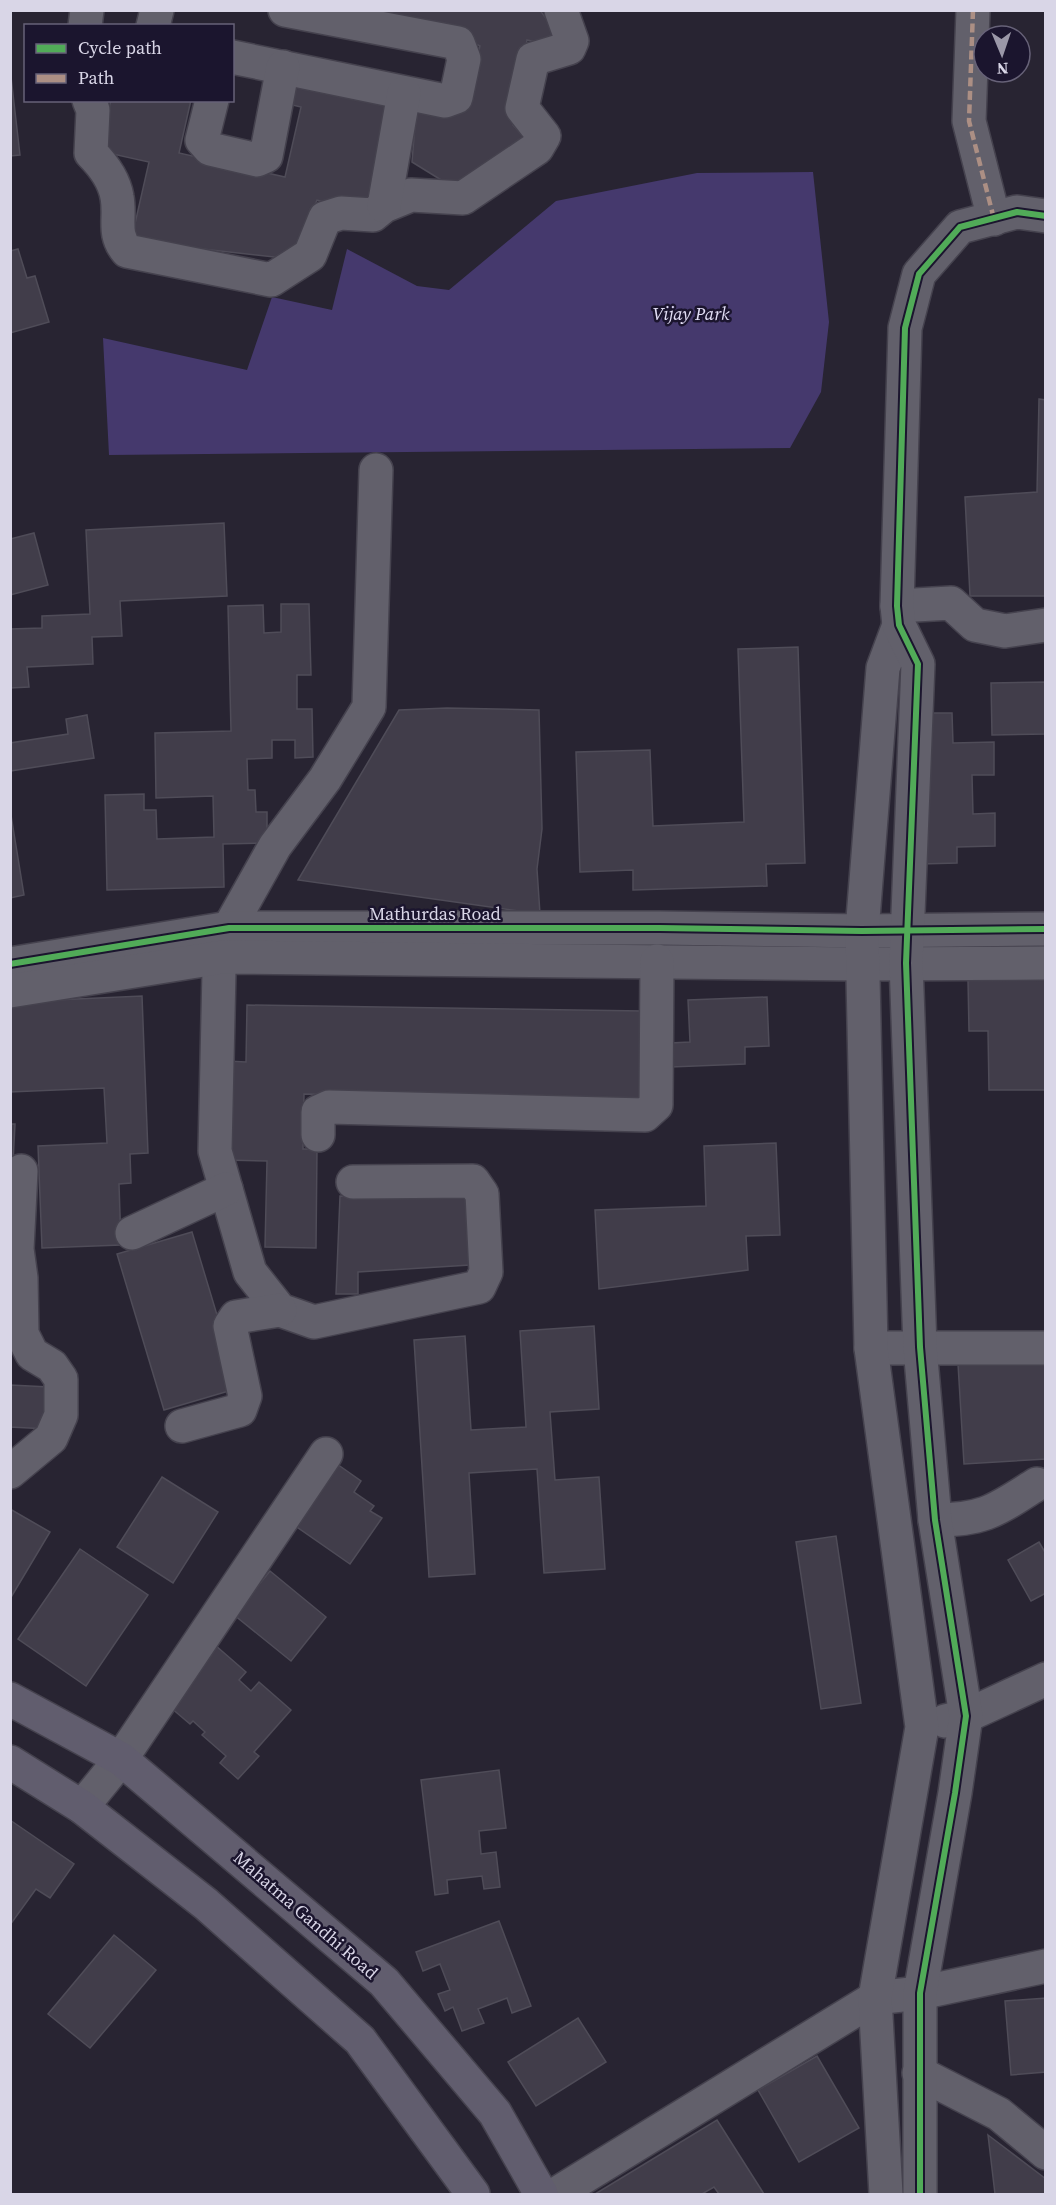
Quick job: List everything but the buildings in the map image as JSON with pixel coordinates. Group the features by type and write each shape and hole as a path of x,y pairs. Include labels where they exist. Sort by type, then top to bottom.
{"main road":[{"name":"Mahatma Gandhi Road","path":"10,1699 121,1758 384,1982 495,2113 541,2194"},
{"path":"10,1762 82,1807 206,1904 360,2040 473,2194"}],"street":[{"path":"234,57 445,101 456,97 464,59 458,43 285,10"},
{"path":"90,102 93,110 91,153 106,168 117,196 118,240 127,251 271,280 310,255 325,218 341,213 373,215 384,206 411,195 463,198 537,148 544,136 522,108 533,59 569,48 572,41 561,10"},
{"path":"973,10 969,121 994,219"},
{"path":"212,102 202,140 210,149 256,160 266,156 283,67"},
{"path":"384,206 404,93"},
{"path":"886,2194 875,1998 922,1727 871,1348 862,932 883,668 898,615 905,328 919,274 960,227 1017,212 1046,216"},
{"path":"280,1310 250,1272 215,1151 219,971 226,943 275,846 325,779 369,707 376,470"},
{"path":"898,615 951,603 975,625 1005,632 1046,626"},
{"path":"898,615 918,664 906,963 920,1347 935,1520 966,1716 955,1794 920,1993 920,2194"},
{"name":"Mathurdas Road","path":"10,964 226,943 660,928 908,931"},
{"path":"908,931 1046,929"},
{"path":"10,991 226,943 657,961 862,964 1046,963"},
{"path":"318,1135 318,1112 329,1107 645,1115 656,1105 657,961"},
{"path":"10,1472 51,1438 61,1415 61,1379 52,1366 32,1354 22,1334 21,1278 16,1249 21,1171"},
{"path":"182,1426 240,1410 245,1396 230,1326 236,1317 280,1310 314,1322 479,1287 486,1272 482,1194 473,1181 353,1182"},
{"path":"132,1233 226,1189"},
{"path":"871,1348 1046,1348"},
{"path":"82,1807 121,1758 326,1454"},
{"path":"935,1520 960,1520 989,1514 1037,1484"},
{"path":"922,1727 966,1716 1046,1679"},
{"path":"556,2194 875,1998 920,1993 1046,1966"},
{"path":"919,2073 999,2114 1046,2153"}],"green space":[{"name":"Vijay Park","path":"813,172 829,322 821,392 790,448 109,455 103,338 247,370 272,297 332,310 347,249 417,286 449,290 556,201 697,173"}],"marked path":[{"path":"973,10 969,121 994,219"}],"cycle path":[{"path":"920,2194 920,1993 966,1716 935,1520 920,1347 906,963 918,664 899,625 897,606 905,328 919,274 960,227 1017,212 1046,216"},
{"path":"10,964 229,928 660,928 862,931 1046,929"}]}
